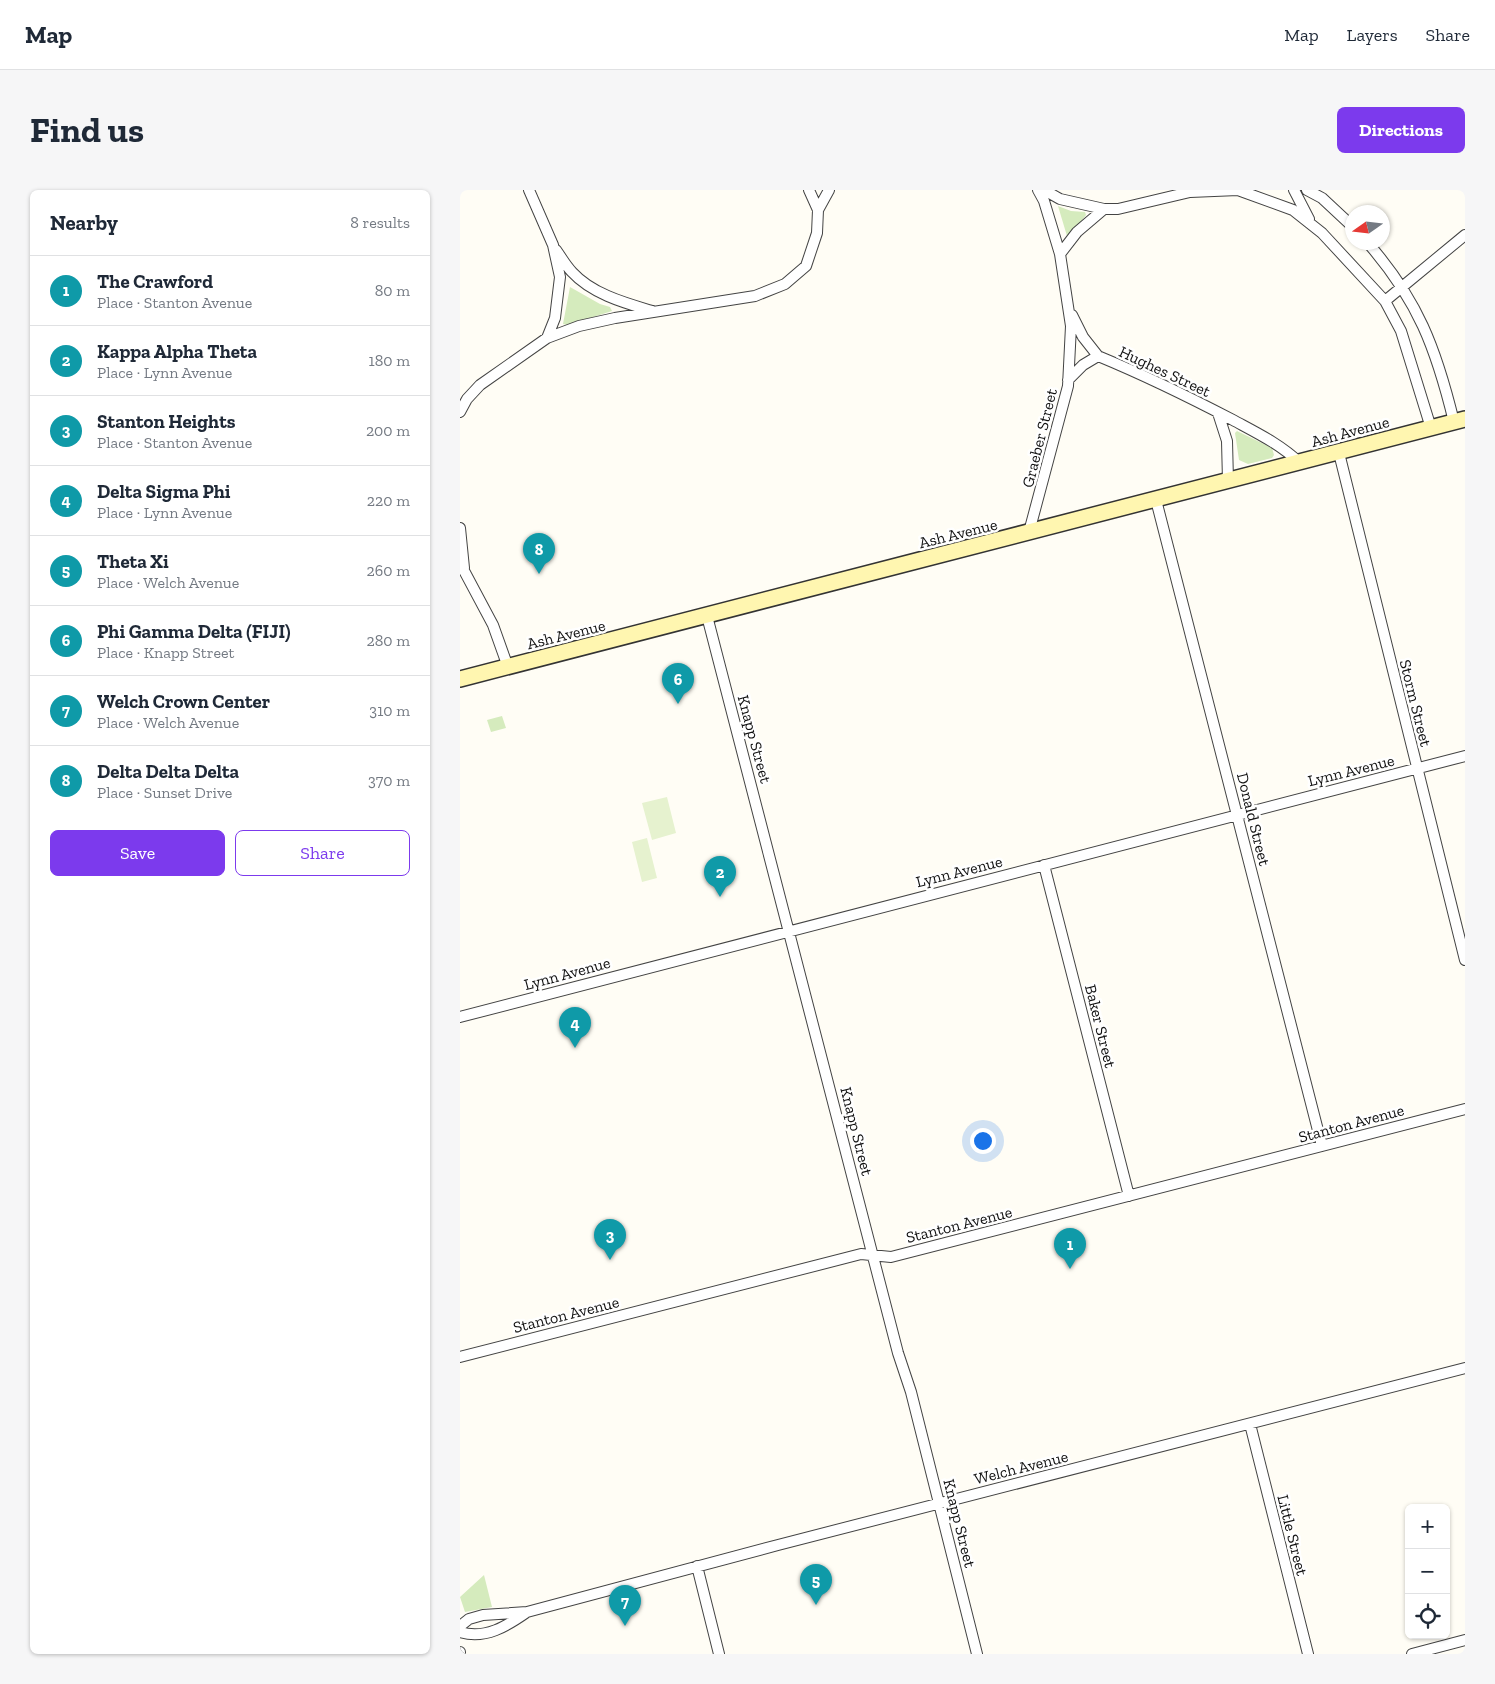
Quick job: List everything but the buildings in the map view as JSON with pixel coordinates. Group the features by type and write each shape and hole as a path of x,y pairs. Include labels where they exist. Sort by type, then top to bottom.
{"street":[{"path":"529,190 552,245 560,277 555,318 547,338"},
{"path":"809,190 818,210"},
{"path":"460,412 467,399 480,385 547,338 579,326 756,296 784,284 806,266 817,233 818,210 829,190"},
{"path":"1038,190 1044,201 1060,254 1069,310 1084,337 1098,356 1083,365 1068,380"},
{"path":"1044,190 1060,199 1104,209 1118,209 1190,192 1238,190 1293,210 1314,226 1346,257 1385,301 1401,331 1431,428"},
{"path":"1294,190 1314,226"},
{"path":"1307,190 1322,198 1345,219"},
{"path":"1060,254 1077,232 1104,209"},
{"path":"1385,301 1465,235"},
{"path":"552,245 572,273 593,288 617,301 657,313"},
{"path":"1373,250 1403,287 1430,340 1460,420"},
{"name":"Graeber Street","path":"1030,532 1068,380 1070,350 1069,310"},
{"name":"Hughes Street","path":"1098,356 1149,378 1218,413 1284,448 1300,462"},
{"name":"Hughes Street","path":"1218,413 1227,441 1228,481"},
{"name":"Ash Avenue","path":"460,679 1339,453 1460,420"},
{"name":"Storm Street","path":"1339,453 1465,960"},
{"name":"Donald Street","path":"1156,500 1322,1146"},
{"path":"460,528 462,566 493,625 508,666"},
{"name":"Knapp Street","path":"707,616 790,929 898,1353 912,1392 977,1654"},
{"name":"Lynn Avenue","path":"460,1017 790,929 1465,756"},
{"name":"Baker Street","path":"1044,864 1129,1196"},
{"name":"Stanton Avenue","path":"460,1357 862,1254 891,1257 1465,1109"},
{"name":"Welch Avenue","path":"460,1626 469,1620 483,1615 527,1612 697,1566 1465,1368"},
{"name":"Little Street","path":"1250,1424 1308,1654"},
{"path":"697,1566 719,1654"},
{"name":"Welch Avenue","path":"460,1632 473,1636 487,1633 527,1612"},
{"path":"1412,1654 1465,1640"}],"green space":[{"path":"1058,206 1071,211 1085,212 1086,215 1069,237 1067,236"},
{"path":"570,287 600,304 610,307 612,311 568,325 563,324"},
{"path":"1237,431 1272,448 1274,455 1272,458 1248,464 1239,460 1235,433"},
{"path":"502,716 506,728 491,732 487,720"},
{"path":"667,797 676,833 652,840 642,803"},
{"path":"647,838 657,878 642,882 632,842"},
{"path":"484,1575 492,1607 465,1612 460,1597"}],"place":[{"name":"Delta Delta Delta","path":"539,574"},
{"name":"Phi Gamma Delta (FIJI)","path":"678,704"},
{"name":"Kappa Alpha Theta","path":"720,897"},
{"name":"Delta Sigma Phi","path":"575,1048"},
{"name":"Stanton Heights","path":"610,1260"},
{"name":"The Crawford","path":"1070,1269"},
{"name":"Theta Xi","path":"816,1605"},
{"name":"Welch Crown Center","path":"625,1626"}]}
